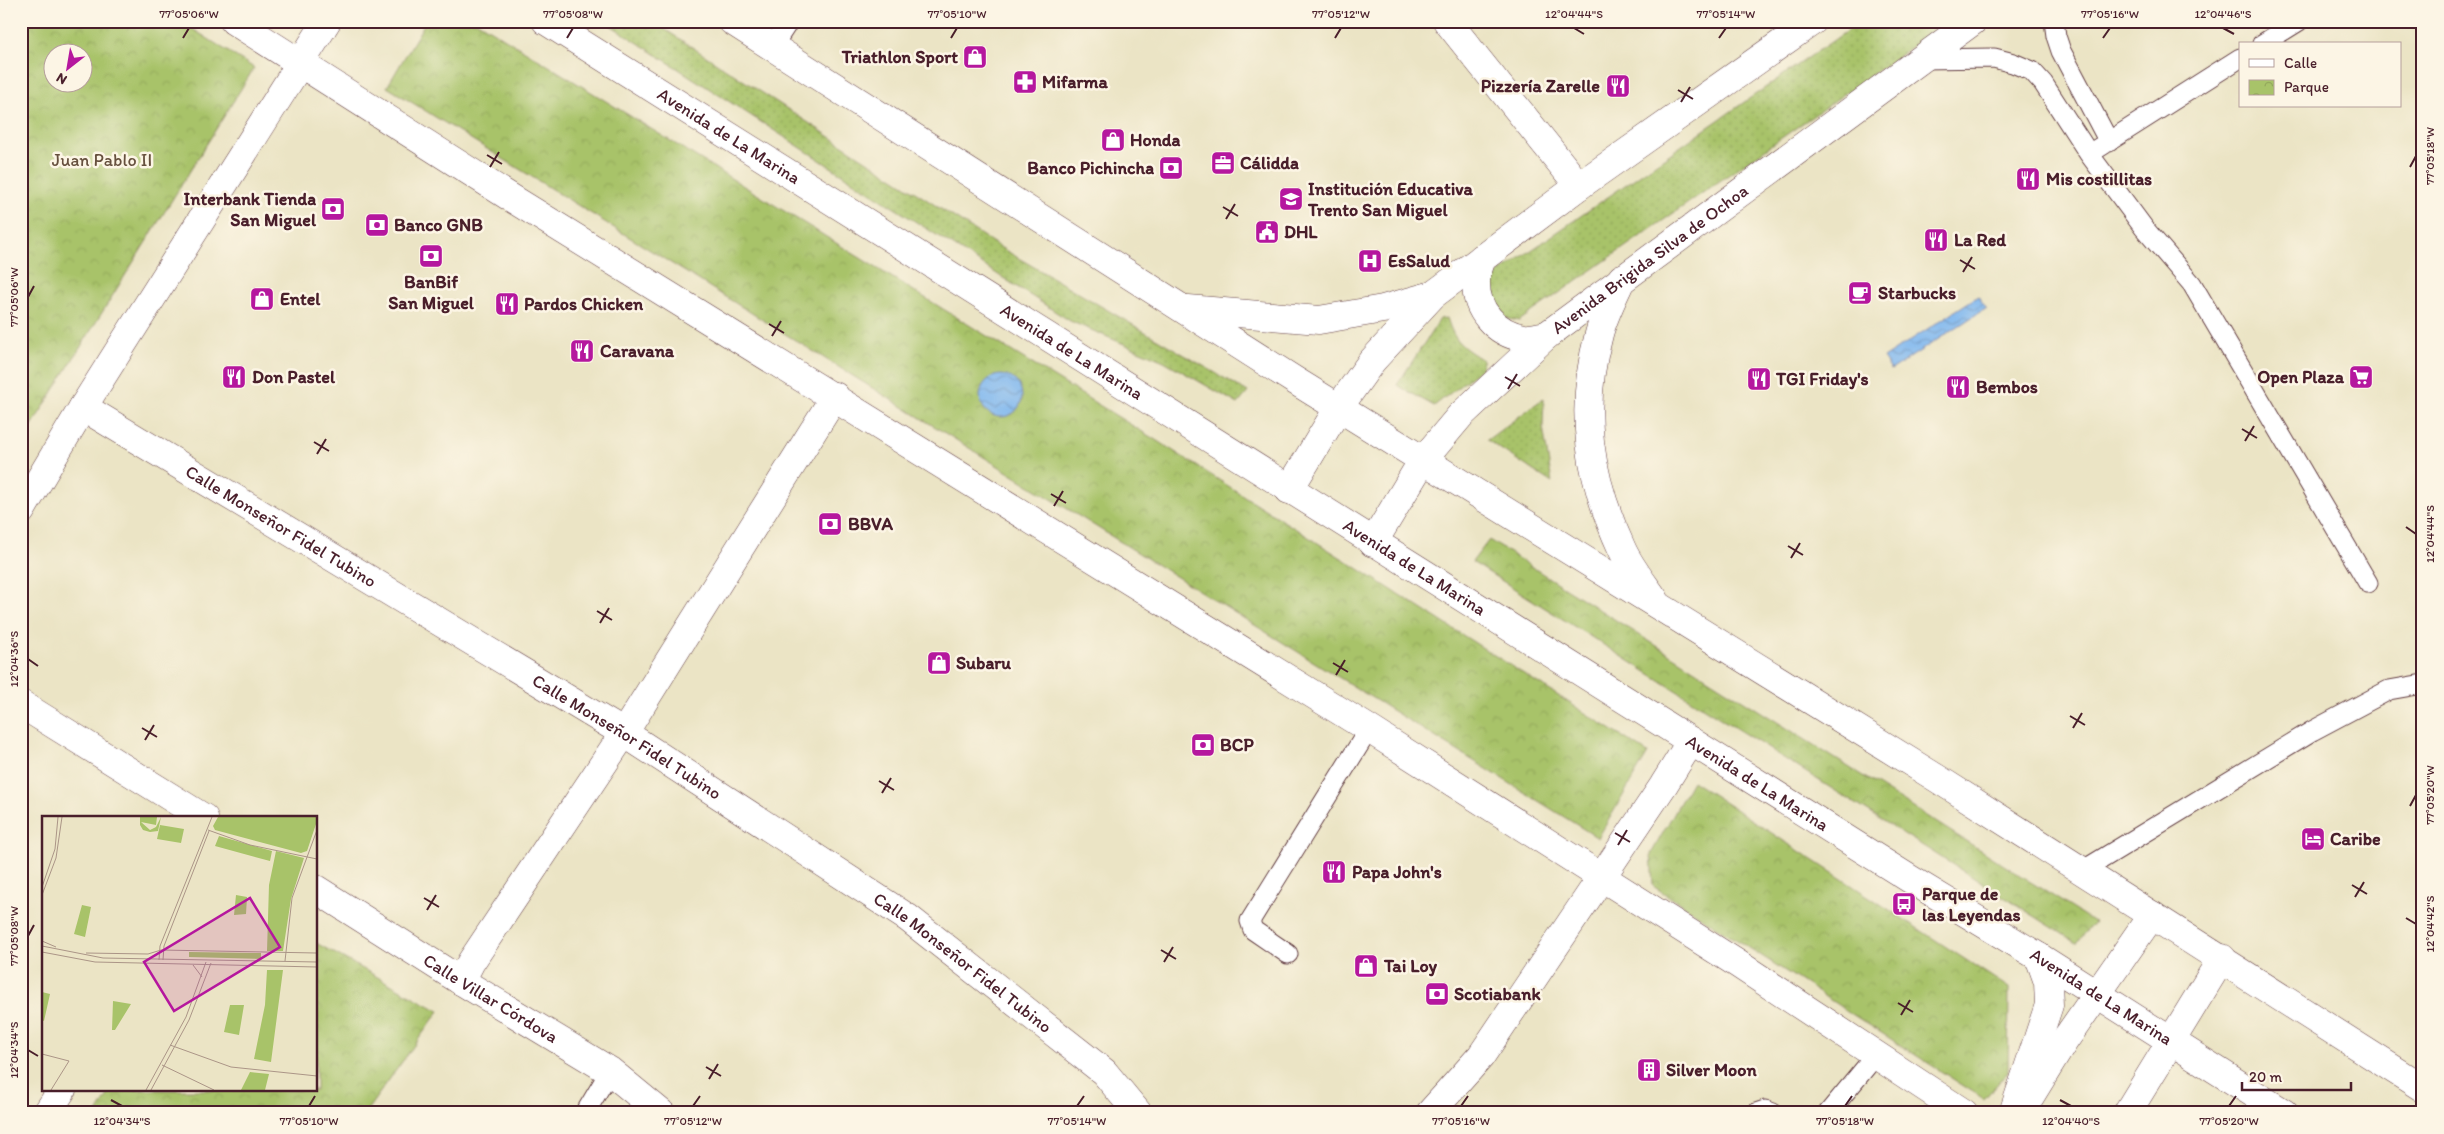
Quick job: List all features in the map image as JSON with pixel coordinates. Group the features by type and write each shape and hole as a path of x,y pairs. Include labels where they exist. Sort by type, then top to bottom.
{"street":[{"path":"234,21 513,199 835,396 1602,876 1964,1113"},
{"path":"21,510 83,407 327,21"},
{"name":"Avenida de La Marina","path":"546,21 1289,490 1910,879 2038,957 2169,1042 2284,1113"},
{"path":"732,21 1339,408 1489,499 1660,608 2222,958 2423,1088"},
{"path":"1447,21 1579,186"},
{"path":"1289,490 1339,408 1372,361 1433,296 1579,186 1813,21"},
{"name":"Avenida Brigida Silva de Ochoa","path":"1373,542 1423,460 1460,416 1547,335 1973,21"},
{"path":"1482,258 1476,279 1477,300 1488,319 1504,333 1526,338 1547,335"},
{"path":"1622,278 1599,333 1589,384 1588,436 1597,487 1623,551 1660,608"},
{"path":"1183,309 1319,320 1368,312 1433,296"},
{"path":"461,981 470,962 624,733 835,396"},
{"name":"Calle Monseñor Fidel Tubino","path":"83,407 624,733 908,918 1104,1072 1138,1113"},
{"path":"21,704 201,816"},
{"path":"1430,1113 1481,1056 1691,741"},
{"name":"Calle Villar Córdova","path":"318,890 461,981 610,1071 662,1113"},
{"path":"2020,1113 2066,1040 2152,915"},
{"path":"2013,1113 2049,1005 2048,982 2038,957"},
{"path":"2127,1113 2222,958"},
{"path":"48,1113 61,1092"}],"lane":[{"path":"772,47 789,21"},
{"path":"2054,21 2061,51 2109,142"},
{"path":"2265,42 2299,21"},
{"path":"1922,58 1994,58 2032,71 2043,83 2089,154 2144,228 2192,284 2368,583"},
{"path":"2089,154 2239,59"},
{"path":"2082,871 2312,731 2389,690 2423,684"},
{"path":"1288,954 1253,930 1250,921 1369,729"},
{"path":"1828,1113 1876,1055"},
{"path":"585,1113 610,1071"},
{"path":"1756,1113 1765,1110 1773,1113"}],"green space":[{"name":"Juan Pablo II","path":"21,21 180,21 254,68 21,443"},
{"path":"426,21 476,21 1167,447 1648,753 1598,838 387,87"},
{"path":"604,21 652,21 998,246 1248,392 1238,404 1164,361 1070,321"},
{"path":"1861,21 1949,21 1519,321 1500,317 1481,303 1487,281"},
{"path":"1447,318 1456,339 1483,360 1481,369 1434,406 1397,385 1440,319"},
{"path":"1544,398 1543,427 1552,483 1487,440"},
{"path":"1489,540 2094,922 2077,943 1472,562"},
{"path":"1692,781 2009,988 2008,1072 1984,1099 1653,886 1651,854"},
{"path":"318,944 439,1011 365,1113 97,1113 110,1092 318,1092"}],"water":[{"path":"1978,296 1986,308 1891,370 1883,358"},
{"path":"997,375 1005,375 1016,381 1022,396 1016,411 1005,417 997,417 986,411 980,400 980,392 986,381"}],"place":[{"name":"Triathlon Sport","path":"975,57"},
{"name":"Mifarma","path":"1025,82"},
{"name":"Pizzería Zarelle","path":"1618,86"},
{"name":"Honda","path":"1113,140"},
{"name":"Cálidda","path":"1223,163"},
{"name":"Banco Pichincha","path":"1171,168"},
{"name":"Mis costillitas","path":"2028,179"},
{"name":"Institución Educativa Trento San Miguel","path":"1291,199"},
{"name":"Interbank Tienda San Miguel","path":"333,209"},
{"name":"Banco GNB","path":"377,225"},
{"name":"DHL","path":"1267,232"},
{"name":"La Red","path":"1936,240"},
{"name":"BanBif San Miguel","path":"431,256"},
{"name":"EsSalud","path":"1370,261"},
{"name":"Starbucks","path":"1860,293"},
{"name":"Entel","path":"262,299"},
{"name":"Pardos Chicken","path":"507,304"},
{"name":"Caravana","path":"582,351"},
{"name":"Don Pastel","path":"234,377"},
{"name":"Open Plaza","path":"2361,377"},
{"name":"TGI Friday's","path":"1759,379"},
{"name":"Bembos","path":"1958,387"},
{"name":"BBVA","path":"830,524"},
{"name":"Subaru","path":"939,663"},
{"name":"BCP","path":"1203,745"},
{"name":"Caribe","path":"2313,839"},
{"name":"Papa John's","path":"1334,872"},
{"name":"Parque de las Leyendas","path":"1904,904"},
{"name":"Tai Loy","path":"1366,966"},
{"name":"Scotiabank","path":"1437,994"},
{"name":"Silver Moon","path":"1649,1070"}]}
